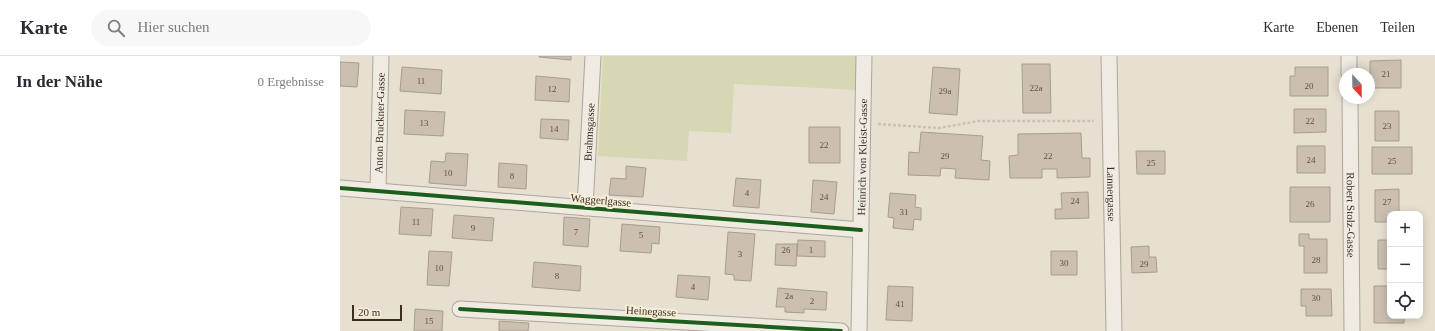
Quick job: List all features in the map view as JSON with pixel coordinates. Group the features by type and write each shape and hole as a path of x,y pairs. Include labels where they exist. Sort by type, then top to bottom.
{"street":[{"name":"Anton Bruckner-Gasse","path":"378,190 381,56"},
{"name":"Brahmsgasse","path":"585,208 593,56"},
{"name":"Heinrich von Kleist-Gasse","path":"859,331 864,56"},
{"name":"Lannergasse","path":"1109,56 1114,331"},
{"path":"1349,56 1349,68"},
{"name":"Robert Stolz-Gasse","path":"1350,104 1352,331"},
{"name":"Waggerlgasse","path":"340,188 861,230"},
{"name":"Heinegasse","path":"460,309 841,331"}],"path":[{"path":"863,123 939,128 978,121 1109,121"}],"green space":[{"path":"603,56 859,56 857,90 734,84 731,133 689,131 687,161 598,156"}],"building":[{"path":"571,56 571,60 539,57"},
{"path":"1401,60 1401,88 1375,88 1375,68 1370,68 1370,61"},
{"path":"340,62 359,63 357,87 340,86"},
{"path":"1022,64 1050,64 1051,113 1023,113"},
{"path":"402,67 442,70 441,94 400,91"},
{"path":"933,67 960,69 957,115 929,113"},
{"path":"1295,67 1328,67 1328,96 1290,96 1290,76 1295,76"},
{"path":"536,76 570,79 569,102 535,100"},
{"path":"1294,109 1326,109 1326,132 1294,133"},
{"path":"405,110 445,112 443,136 404,134"},
{"path":"1375,111 1399,111 1399,141 1375,141"},
{"path":"541,119 569,120 568,140 540,138"},
{"path":"809,127 840,127 840,163 809,163"},
{"path":"921,132 983,136 981,160 990,161 989,180 955,178 956,169 941,168 940,176 908,175 909,152 919,153"},
{"path":"1081,133 1082,158 1090,158 1090,177 1057,178 1057,169 1042,169 1042,178 1010,178 1009,156 1018,155 1018,134"},
{"path":"1297,146 1325,146 1325,173 1297,173"},
{"path":"1372,147 1412,147 1412,174 1372,174"},
{"path":"1136,151 1165,151 1165,174 1137,174"},
{"path":"446,153 468,154 466,186 429,183 431,161 445,162"},
{"path":"499,163 527,165 526,189 498,187"},
{"path":"626,166 646,168 643,197 609,195 611,178 626,179"},
{"path":"736,178 761,180 759,208 733,206"},
{"path":"813,180 837,182 834,214 811,212"},
{"path":"1290,187 1330,187 1330,222 1290,222"},
{"path":"1399,189 1399,211 1387,211 1387,222 1375,222 1375,190"},
{"path":"1088,192 1089,218 1055,219 1055,209 1062,209 1061,193"},
{"path":"890,193 916,195 915,207 921,208 921,220 914,219 913,230 893,228 894,218 888,217"},
{"path":"401,207 433,209 431,236 399,234"},
{"path":"454,215 494,218 492,241 452,238"},
{"path":"564,217 590,219 588,247 563,245"},
{"path":"622,224 660,227 659,244 652,243 651,253 620,251"},
{"path":"728,232 755,234 751,281 734,280 734,275 725,274"},
{"path":"1299,234 1309,234 1309,239 1327,239 1327,273 1304,273 1304,246 1299,246"},
{"path":"798,240 825,241 825,257 797,256"},
{"path":"1378,240 1387,240 1387,269 1378,269"},
{"path":"776,244 797,244 796,266 775,265"},
{"path":"1149,246 1149,257 1156,257 1157,272 1132,273 1131,247"},
{"path":"429,251 452,252 449,286 427,285"},
{"path":"1051,251 1077,251 1077,275 1051,275"},
{"path":"534,262 581,266 580,291 532,287"},
{"path":"678,275 710,277 708,300 676,297"},
{"path":"888,286 913,287 912,321 886,320"},
{"path":"1374,286 1387,286 1387,319 1404,319 1404,323 1374,323"},
{"path":"778,288 827,292 826,310 804,309 804,313 785,312 785,307 776,307"},
{"path":"1301,289 1331,289 1332,316 1306,316 1306,306 1301,306"},
{"path":"415,309 443,311 442,331 414,331"},
{"path":"499,321 529,323 528,331 499,331"}],"cycle path":[{"path":"340,188 861,230"},
{"path":"460,309 841,331"}]}
